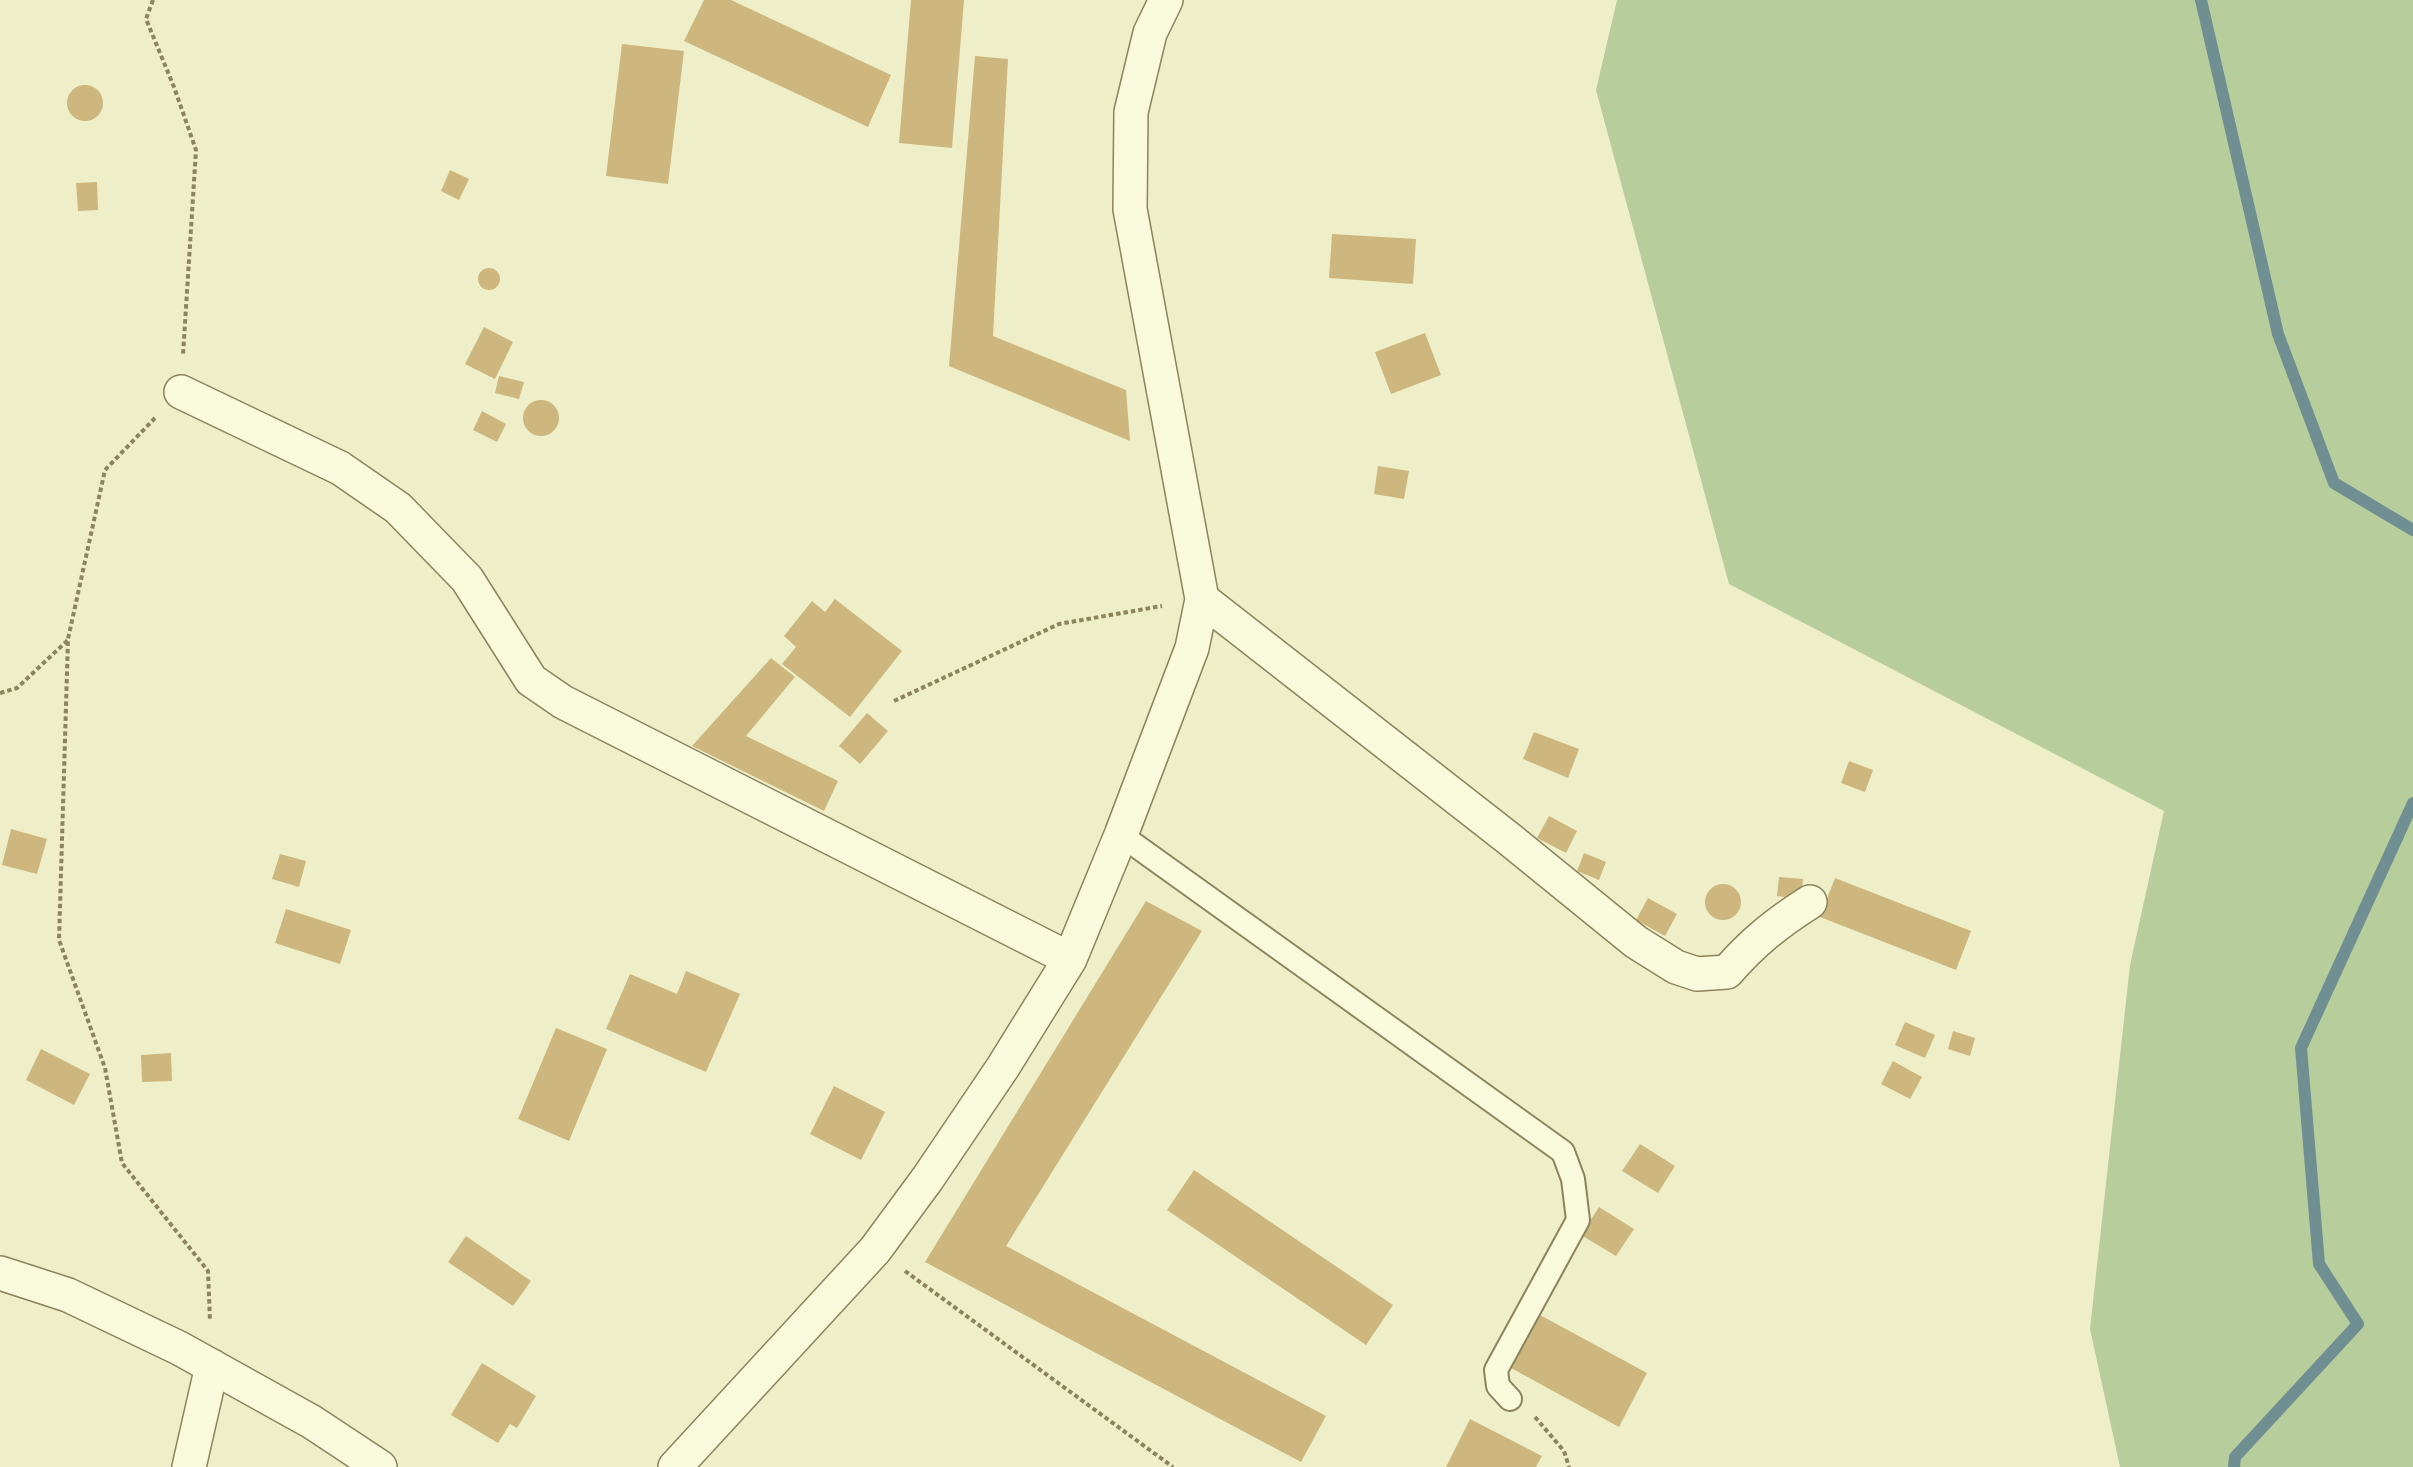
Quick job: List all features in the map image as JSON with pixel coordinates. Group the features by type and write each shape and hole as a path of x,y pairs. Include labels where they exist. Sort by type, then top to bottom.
{"street":[{"path":"675,1467 875,1250 928,1178 1003,1068 1070,959 1121,835 1192,648 1202,599 1130,209 1131,112 1150,33 1166,0"},
{"path":"181,392 340,468 398,508 467,579 531,680 563,702 1070,959"},
{"path":"1202,599 1508,838 1636,942 1676,967 1697,974 1727,972 1777,922 1810,902"},
{"path":"0,1273 69,1295 179,1348 312,1422 380,1467"},
{"path":"189,1467 212,1366"}],"lane":[{"path":"1121,835 1563,1152 1574,1179 1578,1220 1496,1371 1498,1386 1510,1400"}],"path":[{"path":"153,0 146,19 174,87 196,150 181,392 105,470 68,639 58,940 105,1068 122,1163 208,1271 212,1366"},
{"path":"894,701 1059,624 1202,599"},
{"path":"0,693 17,688 68,639"},
{"path":"875,1250 949,1301 1173,1467"},
{"path":"1510,1400 1539,1420 1564,1451 1569,1467"}],"green space":[{"path":"1617,0 2413,0 2413,1467 2120,1467 2090,1329 2130,965 2164,811 1729,584 1596,90"}],"building":[{"path":"704,0 731,0 891,75 868,127 684,41"},
{"path":"911,0 964,0 952,148 899,143"},
{"path":"622,44 684,51 668,184 606,176"},
{"path":"975,56 1008,59 993,336 1126,390 1130,441 949,366"},
{"path":"85,85 98,90 103,103 98,116 85,121 72,116 67,103 72,90"},
{"path":"450,170 469,179 459,200 441,191"},
{"path":"97,182 98,210 78,211 76,183"},
{"path":"1332,234 1416,239 1413,284 1329,278"},
{"path":"489,268 497,271 500,279 497,287 489,290 481,287 478,279 481,271"},
{"path":"484,327 513,342 495,379 465,364"},
{"path":"1425,333 1441,375 1391,394 1375,352"},
{"path":"499,376 524,382 519,399 495,393"},
{"path":"541,400 554,405 559,418 554,431 541,436 528,431 523,418 528,405"},
{"path":"482,411 506,424 497,442 473,430"},
{"path":"1378,466 1409,471 1404,499 1374,494"},
{"path":"835,599 902,651 850,717 782,664 796,647 784,636 812,601 825,612"},
{"path":"771,658 795,677 746,736 838,781 824,811 692,746"},
{"path":"867,713 888,731 860,764 839,746"},
{"path":"1534,732 1579,749 1568,778 1523,759"},
{"path":"1849,761 1873,770 1865,792 1841,783"},
{"path":"1549,816 1577,831 1566,853 1537,838"},
{"path":"11,829 47,839 37,874 2,865"},
{"path":"1584,853 1606,862 1599,880 1577,871"},
{"path":"280,854 306,861 299,887 272,879"},
{"path":"1779,877 1803,879 1801,899 1777,896"},
{"path":"1835,878 1971,931 1956,970 1820,917"},
{"path":"1723,884 1736,889 1741,902 1736,915 1723,920 1710,915 1705,902 1710,889"},
{"path":"1648,898 1677,914 1665,936 1636,920"},
{"path":"1146,901 1202,931 1006,1246 1326,1416 1301,1462 925,1262"},
{"path":"286,909 351,930 340,964 275,943"},
{"path":"686,971 740,994 706,1072 606,1029 630,974 677,994"},
{"path":"1905,1022 1935,1035 1925,1058 1895,1045"},
{"path":"556,1028 607,1049 569,1141 518,1119"},
{"path":"1953,1031 1975,1038 1970,1056 1948,1049"},
{"path":"41,1049 90,1074 74,1105 26,1080"},
{"path":"171,1053 172,1081 142,1082 141,1055"},
{"path":"1893,1061 1922,1077 1910,1099 1881,1084"},
{"path":"834,1086 885,1112 861,1160 810,1134"},
{"path":"1640,1144 1675,1166 1658,1193 1622,1171"},
{"path":"1194,1170 1393,1305 1366,1345 1167,1210"},
{"path":"1599,1207 1634,1229 1616,1256 1581,1235"},
{"path":"466,1236 531,1281 513,1306 448,1262"},
{"path":"1540,1315 1647,1373 1619,1427 1511,1368"},
{"path":"482,1363 536,1396 517,1428 510,1424 498,1443 451,1415"},
{"path":"1470,1419 1542,1456 1536,1467 1446,1467"}],"waterway":[{"path":"2201,0 2278,334 2334,483 2413,530"},
{"path":"2234,1467 2235,1457 2358,1324 2319,1264 2301,1048 2413,803"}]}
